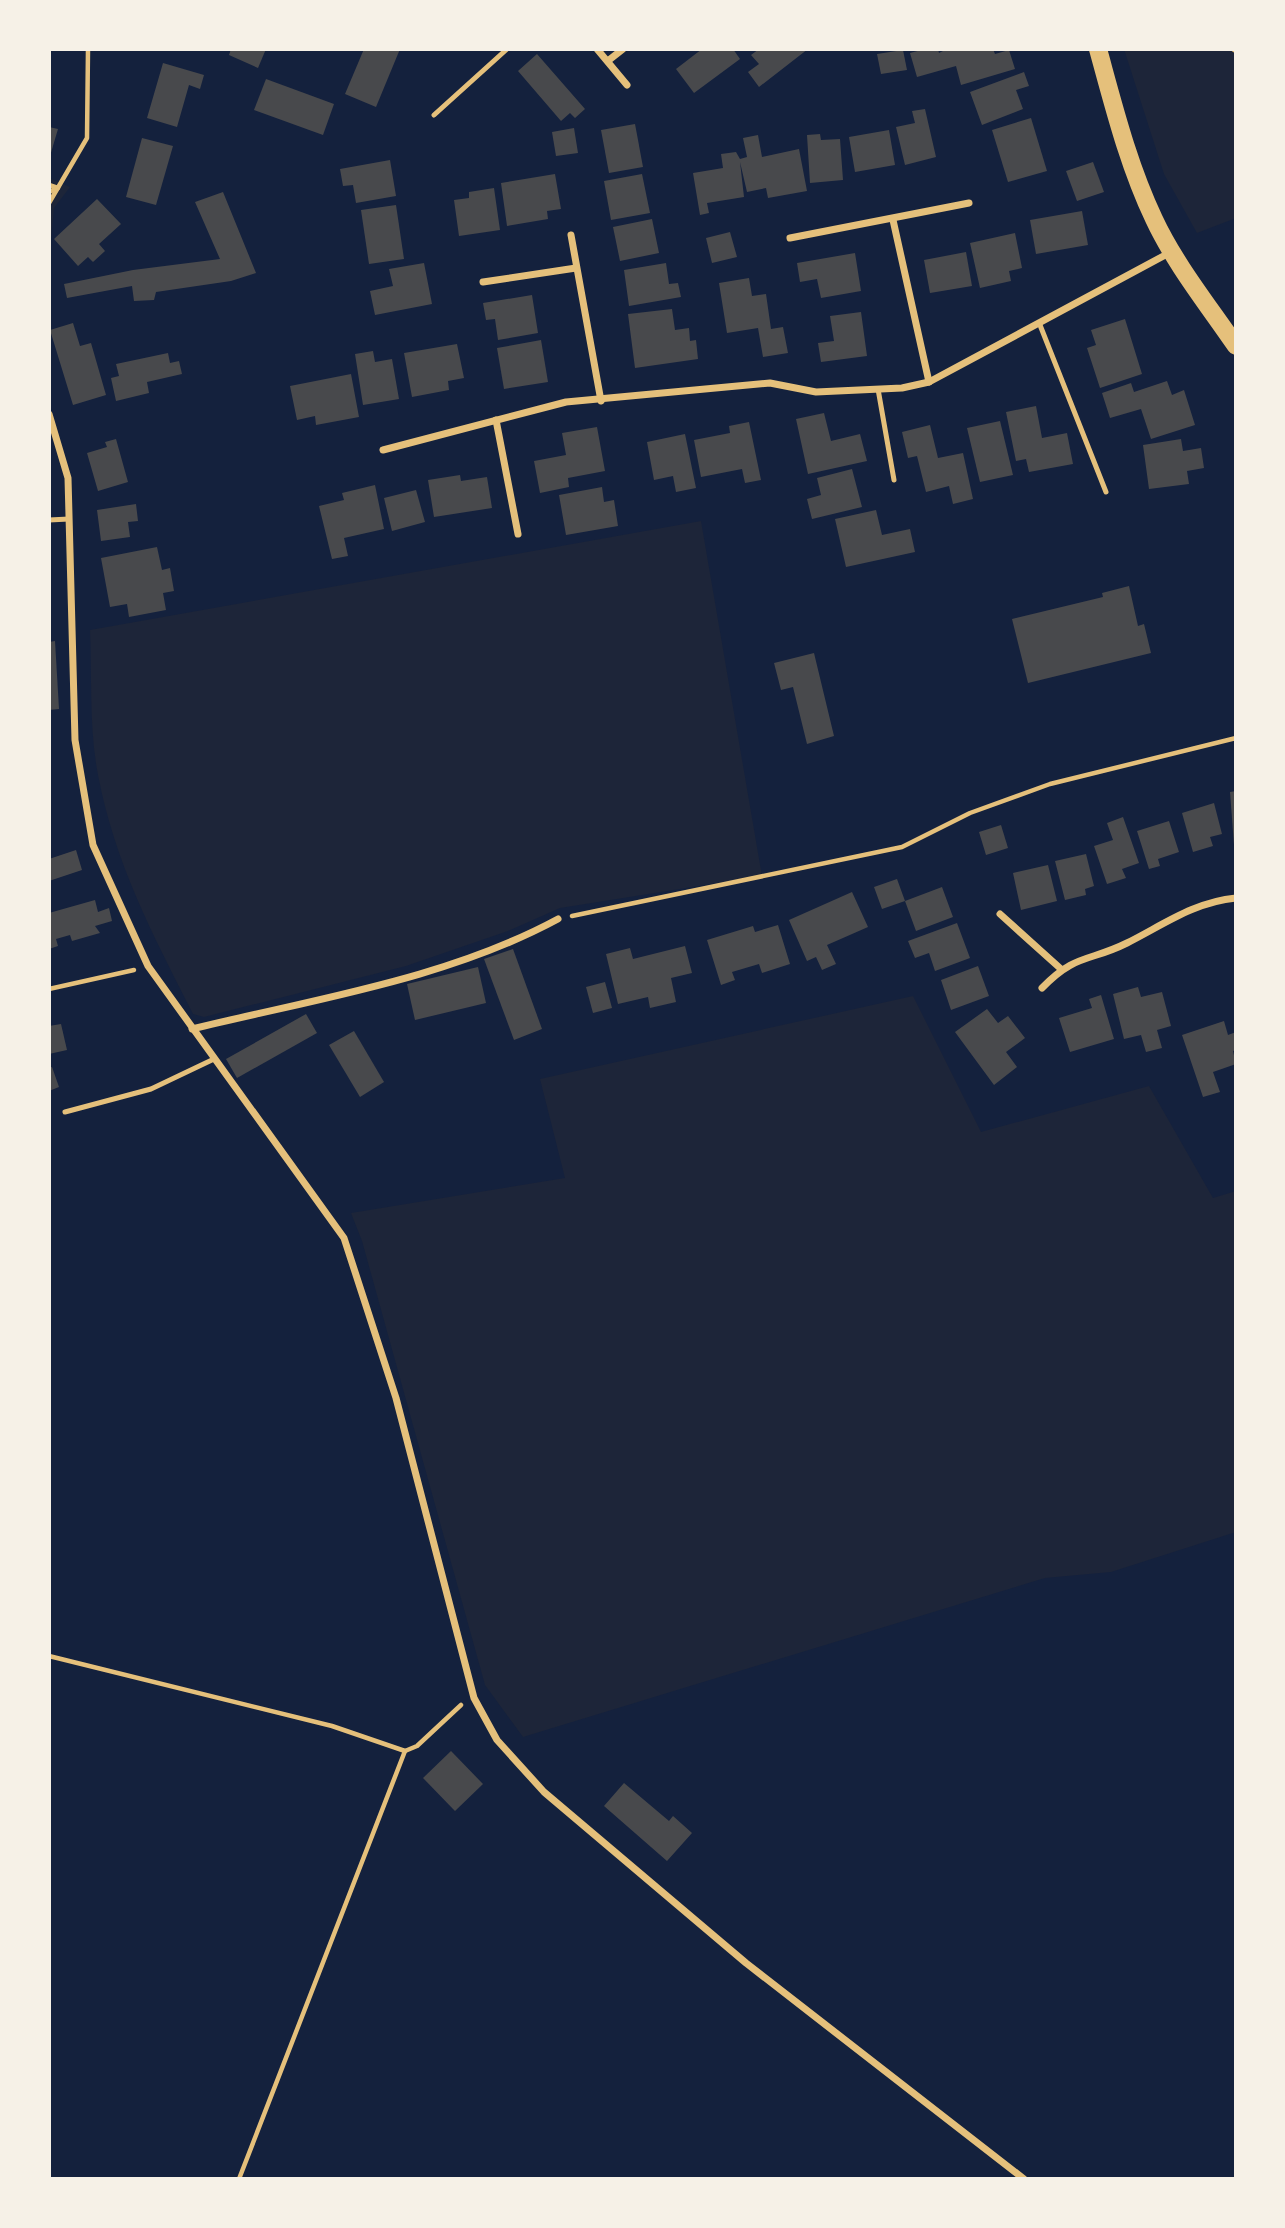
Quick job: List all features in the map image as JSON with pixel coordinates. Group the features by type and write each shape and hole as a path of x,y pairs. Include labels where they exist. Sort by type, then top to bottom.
{"main road":[{"path":"1098,49 1127,153 1172,252 1236,346"}],"street":[{"path":"597,49 609,60 627,85"},
{"path":"609,60 623,49"},
{"path":"790,238 969,203"},
{"path":"893,220 929,382"},
{"path":"571,235 601,401"},
{"path":"383,450 566,402 601,401 770,383 816,392 878,389 929,382 1172,252"},
{"path":"483,282 576,268"},
{"path":"49,414 68,478 75,740 93,845 148,967 344,1238 396,1398 474,1698 497,1740 544,1792 746,1963 1024,2179"},
{"path":"496,420 518,534"},
{"path":"1042,988 1061,969 1076,960 1125,944 1173,916 1215,900 1236,898"},
{"path":"1000,914 1061,969"},
{"path":"192,1029 425,972 520,939 558,919"}],"lane":[{"path":"434,115 507,49"},
{"path":"1040,324 1105,492"},
{"path":"878,389 894,480"},
{"path":"49,520 69,519"},
{"path":"65,1112 151,1088 214,1059"}],"path":[{"path":"49,203 87,138 88,49"},
{"path":"49,185 58,188"},
{"path":"49,192 58,188"},
{"path":"558,919 902,847 970,813 1050,784 1236,738"},
{"path":"49,989 148,967"},
{"path":"49,1656 332,1726 405,1751 416,1746 453,1710 474,1698"},
{"path":"239,2179 405,1751"}],"shaded area":[{"path":"1124,49 1236,49 1236,218 1197,233 1164,174"},
{"path":"49,178 70,187 54,208 49,261"},
{"path":"701,521 762,876 560,908 508,931 406,966 204,1017 193,1014 137,898 105,808 93,740 90,630"},
{"path":"913,996 981,1132 1149,1086 1213,1198 1236,1191 1236,1532 1111,1572 1045,1578 523,1737 485,1685 362,1241 351,1213 565,1178 540,1079"}],"building":[{"path":"231,49 266,49 258,68 229,55"},
{"path":"364,49 400,49 376,107 345,94"},
{"path":"702,49 733,49 740,59 694,93 676,69"},
{"path":"759,49 808,49 759,87 748,72 759,64 751,55"},
{"path":"938,49 939,53 947,49 993,49 995,54 1009,50 1015,69 961,85 956,66 917,77 910,53"},
{"path":"903,50 907,70 881,74 877,54"},
{"path":"537,54 585,109 575,118 570,113 561,121 518,71"},
{"path":"163,63 204,75 200,89 189,85 177,127 147,118"},
{"path":"1024,72 1029,86 1016,90 1023,109 982,125 970,92"},
{"path":"266,79 334,104 323,135 254,110"},
{"path":"925,109 936,157 905,165 896,127 915,123 912,111"},
{"path":"1031,118 1047,171 1008,182 992,130"},
{"path":"635,124 643,167 609,173 601,130"},
{"path":"49,127 58,129 50,156 49,156"},
{"path":"574,128 578,153 556,156 552,132"},
{"path":"889,130 895,165 855,172 849,137"},
{"path":"820,134 821,140 840,139 843,180 810,183 807,135"},
{"path":"758,135 762,157 799,149 807,191 768,198 766,188 747,192 740,162 744,197 707,203 709,213 700,215 693,173 723,168 721,154 736,152 740,159 747,157 743,138"},
{"path":"142,138 173,146 156,205 126,197"},
{"path":"390,160 396,196 356,203 353,185 343,186 340,169"},
{"path":"1093,162 1104,192 1077,201 1066,171"},
{"path":"555,174 561,209 547,211 548,219 507,226 501,183"},
{"path":"642,174 650,213 611,220 604,181"},
{"path":"494,188 500,230 459,236 454,200 469,198 469,192"},
{"path":"223,192 256,273 231,281 156,292 154,300 134,301 132,286 67,298 64,284 133,270 220,259 195,202"},
{"path":"97,199 121,224 99,244 105,251 93,262 88,257 78,266 54,239"},
{"path":"396,205 404,259 369,264 361,210"},
{"path":"1082,211 1088,245 1036,254 1030,220"},
{"path":"652,219 659,253 620,261 613,227"},
{"path":"730,232 737,257 712,263 706,238"},
{"path":"1015,233 1022,268 1009,271 1011,281 980,288 970,243"},
{"path":"966,252 972,286 930,293 924,260"},
{"path":"855,253 861,291 821,298 817,279 800,282 797,263"},
{"path":"424,263 432,304 375,315 370,291 393,286 389,269"},
{"path":"666,263 669,284 678,283 681,297 629,306 624,270"},
{"path":"749,278 752,296 766,294 771,329 783,327 788,353 763,357 758,328 727,333 719,283"},
{"path":"532,295 538,333 498,340 495,319 486,320 483,303"},
{"path":"672,309 675,330 689,328 690,341 696,340 698,359 635,368 628,314"},
{"path":"861,312 867,356 821,362 818,343 834,341 830,316"},
{"path":"1125,319 1142,374 1100,388 1087,348 1096,345 1091,330"},
{"path":"73,323 80,346 91,343 106,395 73,405 50,330"},
{"path":"541,340 548,382 504,389 497,348"},
{"path":"457,344 464,378 448,381 449,390 412,397 404,353"},
{"path":"373,351 375,362 392,359 399,399 363,405 355,354"},
{"path":"168,353 170,363 179,361 182,374 147,382 149,393 116,401 111,378 119,376 116,364"},
{"path":"351,374 359,417 316,425 315,416 297,420 290,386"},
{"path":"1167,381 1172,395 1184,390 1195,425 1151,439 1141,409 1110,418 1102,393 1131,383 1134,392"},
{"path":"1036,406 1042,438 1067,433 1073,464 1029,472 1026,459 1016,461 1006,412"},
{"path":"824,413 831,441 860,434 867,461 808,474 796,419"},
{"path":"1000,421 1013,475 980,482 967,428"},
{"path":"749,422 761,480 745,483 742,469 701,477 694,440 730,433 729,426"},
{"path":"930,425 938,458 963,453 973,499 953,504 949,486 926,492 917,456 908,458 902,432"},
{"path":"597,427 605,471 568,478 569,487 540,493 534,461 566,455 562,433"},
{"path":"685,434 696,488 676,492 673,476 654,480 647,442"},
{"path":"116,439 128,482 98,491 87,453 107,447 105,442"},
{"path":"1181,439 1183,451 1201,448 1204,468 1187,471 1189,484 1149,489 1143,445"},
{"path":"852,469 862,507 812,519 807,499 821,495 817,478"},
{"path":"460,475 461,481 487,477 492,508 434,517 428,480"},
{"path":"375,485 384,529 344,538 348,556 332,559 319,506 344,500 342,493"},
{"path":"602,487 604,502 614,500 618,526 566,535 559,495"},
{"path":"416,490 425,522 392,531 384,498"},
{"path":"136,504 138,521 128,522 130,537 101,541 97,510"},
{"path":"876,510 882,535 910,529 915,552 846,567 835,519"},
{"path":"157,547 162,570 170,568 174,591 163,593 166,610 129,617 127,604 110,607 101,558"},
{"path":"1129,586 1138,626 1144,624 1151,653 1028,683 1012,619 1103,597 1102,593"},
{"path":"55,641 59,709 49,710 49,642"},
{"path":"814,653 834,736 807,744 793,687 781,690 774,663"},
{"path":"1236,791 1236,845 1234,845 1230,792"},
{"path":"1214,803 1222,834 1210,837 1213,846 1193,852 1182,813"},
{"path":"1123,817 1139,863 1122,869 1126,878 1107,884 1094,846 1113,840 1107,823"},
{"path":"1169,821 1179,852 1158,859 1160,866 1149,869 1137,831"},
{"path":"1001,825 1008,848 986,855 979,832"},
{"path":"76,850 82,870 49,881 49,859"},
{"path":"1086,854 1094,886 1085,889 1086,895 1065,900 1055,861"},
{"path":"1048,865 1057,901 1021,910 1013,873"},
{"path":"897,879 905,901 882,909 874,887"},
{"path":"942,887 953,917 916,931 905,901"},
{"path":"852,892 868,927 827,945 836,964 822,970 816,957 807,961 789,920"},
{"path":"95,900 98,912 109,908 112,921 95,926 100,933 72,941 70,935 56,939 58,946 49,949 49,913"},
{"path":"957,923 970,958 935,971 929,953 915,958 908,941"},
{"path":"778,925 790,964 762,973 759,964 732,972 735,980 721,985 707,940 753,926 755,932"},
{"path":"685,946 692,973 671,978 676,1002 650,1008 648,997 618,1004 606,954 630,948 633,959"},
{"path":"513,949 542,1029 514,1040 484,959"},
{"path":"978,966 989,996 951,1010 941,980"},
{"path":"478,967 486,1003 415,1020 407,984"},
{"path":"605,982 612,1008 593,1013 586,987"},
{"path":"1138,987 1141,997 1162,992 1171,1026 1157,1030 1162,1048 1146,1052 1141,1035 1124,1039 1113,994"},
{"path":"1101,995 1114,1039 1070,1052 1059,1018 1092,1008 1089,999"},
{"path":"987,1009 998,1023 1008,1016 1025,1038 1006,1052 1017,1067 994,1085 955,1032"},
{"path":"306,1014 317,1033 237,1078 226,1059"},
{"path":"1224,1021 1228,1035 1236,1032 1236,1050 1233,1051 1236,1064 1213,1072 1220,1092 1203,1097 1182,1035"},
{"path":"61,1024 67,1050 49,1054 49,1026"},
{"path":"354,1031 384,1082 360,1097 329,1045"},
{"path":"52,1067 59,1087 49,1091 49,1068"},
{"path":"451,1751 483,1784 455,1811 423,1778"},
{"path":"624,1783 669,1821 673,1816 692,1833 667,1861 604,1806"}]}
